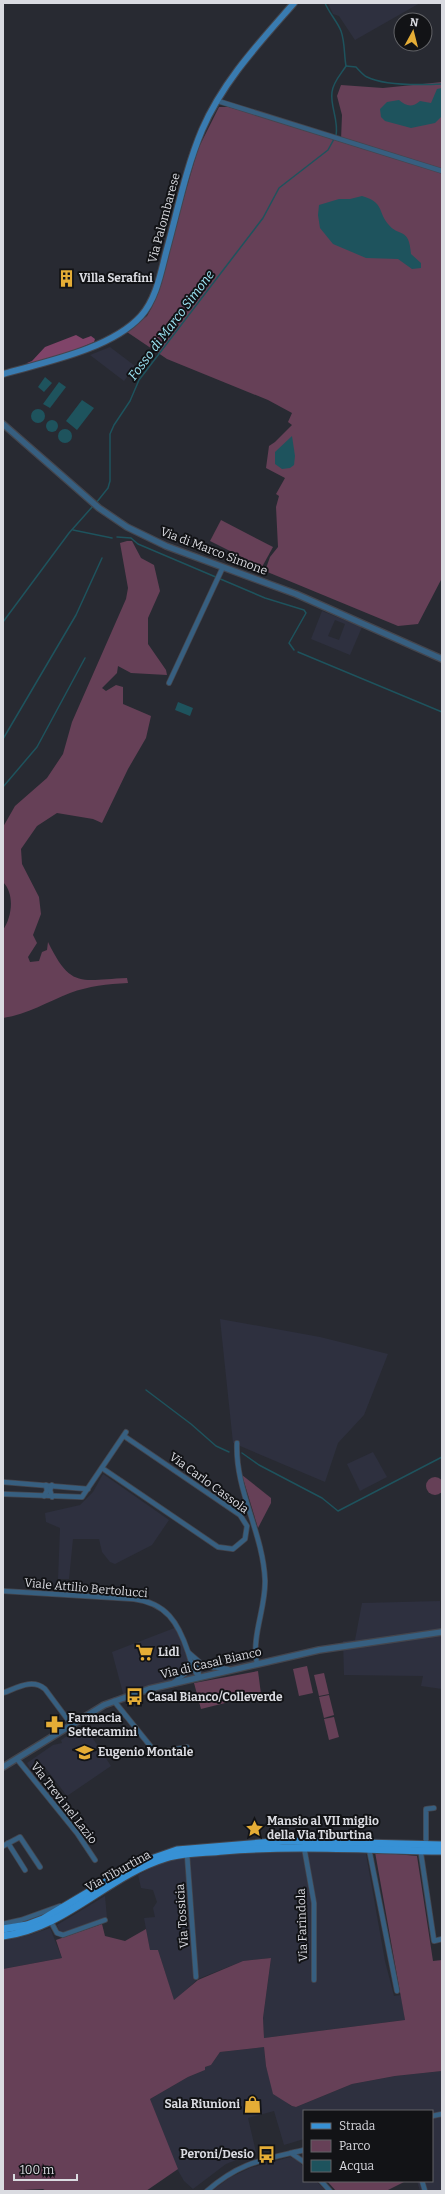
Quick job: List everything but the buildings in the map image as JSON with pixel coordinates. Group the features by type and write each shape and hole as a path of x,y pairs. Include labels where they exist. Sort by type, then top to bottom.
{"main road":[{"name":"Via Palombarese","path":"3,374 63,356 102,341 131,325 144,312 155,292 191,161 202,129 241,65 294,3"},
{"name":"Via Tiburtina","path":"3,1929 27,1925 43,1919 134,1864 167,1852 184,1849 285,1841 426,1846 442,1844"},
{"name":"Via Tiburtina","path":"3,1936 28,1932 52,1922 138,1870 166,1858 187,1854 270,1847 442,1851"},
{"path":"380,1849 442,1855"}],"street":[{"path":"218,101 442,171"},
{"name":"Via di Marco Simone","path":"3,424 100,508 127,527 154,540 290,592 442,659"},
{"path":"169,683 223,567"},
{"name":"Via Carlo Cassola","path":"125,1434 240,1516 247,1526 245,1539 233,1548 218,1547 102,1468 125,1434"},
{"path":"236,1444 237,1470 259,1542 265,1579 255,1649 257,1664"},
{"path":"3,1494 79,1498 84,1496 102,1468"},
{"path":"3,1482 88,1489"},
{"path":"44,1496 47,1491 46,1485"},
{"path":"52,1485 50,1490 52,1497"},
{"name":"Viale Attilio Bertolucci","path":"3,1591 134,1599 153,1603 170,1615 188,1651 197,1661 211,1668 236,1669"},
{"name":"Via di Casal Bianco","path":"3,1767 71,1724 114,1701 172,1683 319,1650 442,1632"},
{"name":"Viale Attilio Bertolucci","path":"188,1651 190,1662 199,1677"},
{"path":"197,1661 199,1677"},
{"path":"172,1683 186,1674 190,1662"},
{"path":"3,1693 28,1684 40,1685 47,1691 71,1724"},
{"path":"114,1701 156,1753 187,1747"},
{"name":"Via Trevi nel Lazio","path":"17,1758 79,1835 94,1860"},
{"path":"426,1846 426,1809 434,1808"},
{"path":"3,1846 20,1837 40,1867"},
{"path":"8,1843 26,1870"},
{"name":"Via Farindola","path":"304,1847 314,1907 314,1980"},
{"path":"369,1849 397,1991"},
{"name":"Via Tossicia","path":"187,1854 196,1977"},
{"path":"421,1854 434,1941 442,1939"},
{"name":"Via Tiburtina","path":"3,1924 21,1920 78,1899"},
{"path":"52,1922 57,1933 62,1935 104,1920"},
{"path":"207,2191 226,2175 243,2166 303,2150"},
{"path":"291,2153 303,2161"},
{"path":"322,2182 330,2191"}],"shaded area":[{"path":"328,3 420,3 404,12 393,12 393,18 355,40 339,16 333,14"},
{"path":"76,335 83,339 91,336 95,339 94,342 51,360 27,363 32,361 45,347"},
{"path":"110,347 135,366 124,381 90,355"},
{"path":"322,611 362,627 350,655 311,639","holes":["335,620 345,624 339,640 328,636"]},
{"path":"220,1319 320,1337 388,1354 364,1415 338,1443 325,1482 233,1443"},
{"path":"373,1452 387,1477 360,1491 347,1464"},
{"path":"103,1474 169,1520 152,1545 115,1564 110,1562 102,1552 99,1539 73,1539 69,1579 58,1579 60,1528 46,1522 45,1513 80,1505 93,1492"},
{"path":"440,1601 442,1689 421,1686 423,1676 344,1675 343,1641 355,1640 362,1603"},
{"path":"177,1627 199,1677 124,1697 112,1652"},
{"path":"84,1725 111,1766 67,1796 44,1766 32,1772 27,1763 53,1745 62,1743 61,1740"},
{"path":"339,1850 366,1854 385,1961 394,1996 401,1995 405,2020 264,2038 263,2018 271,1958 243,1961 198,1979 174,2001 158,1950 150,1951 144,1918 155,1917 153,1908 157,1902 153,1890 141,1888 138,1875 171,1858 220,1852"},
{"path":"105,1896 107,1918 63,1934 60,1932 57,1925"},
{"path":"50,1928 62,1958 3,1969 3,1941 30,1935"},
{"path":"264,2047 266,2066 275,2092 291,2106 296,2107 352,2084 395,2076 442,2071 442,2191 420,2191 417,2182 433,2182 433,2110 303,2110 303,2139 284,2145 274,2111 248,2118 256,2152 226,2164 193,2189 184,2181 176,2167 150,2099 188,2077 205,2070 205,2067 211,2065 220,2052"},
{"path":"290,2157 297,2160 303,2166 303,2182 317,2182 326,2191 212,2191 229,2178 250,2168"}],"green space":[{"path":"442,82 442,578 418,624 398,626 265,571 270,557 278,547 276,507 279,496 276,494 285,478 266,468 269,446 292,425 288,422 292,413 268,400 167,359 127,332 147,316 152,307 198,149 219,107 229,107 341,140 342,115 337,96 341,85 383,88"},
{"path":"221,520 273,547 262,567 210,541"},
{"path":"132,541 141,558 154,565 160,591 148,618 148,644 166,670 167,675 131,673 118,666 117,673 102,688 106,691 116,685 123,687 123,704 151,716 146,738 128,769 102,823 93,819 57,813 37,826 21,849 22,864 39,897 41,914 33,935 37,943 28,957 30,962 39,961 42,952 47,950 48,942 63,968 71,975 87,980 127,978 128,983 91,987 70,993 29,1011 3,1018 3,930 10,912 11,899 7,887 3,882 3,827 15,806 47,778 63,754 72,722 126,599 128,588 120,543"},
{"path":"242,1475 271,1498 271,1503 258,1528"},
{"path":"435,1477 441,1480 444,1486 441,1492 435,1495 429,1492 426,1486 429,1480"},
{"path":"307,1666 313,1693 299,1696 293,1669"},
{"path":"258,1671 261,1694 201,1709 194,1683"},
{"path":"324,1673 329,1694 319,1696 314,1675"},
{"path":"329,1695 334,1715 324,1718 319,1697"},
{"path":"334,1717 339,1737 329,1740 324,1719"},
{"path":"375,1852 417,1856 433,1961 442,1960 442,2071 395,2076 352,2084 296,2107 273,2094 266,2066 264,2047 220,2052 211,2065 205,2067 205,2070 188,2077 150,2099 178,2169 146,2191 46,2191 43,2189 3,2191 3,1969 62,1958 56,1940 102,1924 105,1936 125,1941 146,1929 150,1950 158,1950 174,2000 198,1980 243,1961 271,1958 263,2018 264,2038 405,2020"},
{"path":"328,2182 404,2182 386,2191 336,2191"}],"water":[{"path":"442,88 442,116 435,123 411,128 385,121 381,117 380,109 387,102 399,100 404,104 409,105 414,105 420,101 431,103 437,89"},
{"path":"362,196 374,201 380,208 388,224 396,231 406,236 410,245 411,254 421,263 421,268 412,269 398,259 366,258 333,244 320,228 318,215 319,205 339,199 350,199"},
{"path":"45,377 52,383 44,392 38,387"},
{"path":"59,382 66,387 50,408 43,404"},
{"path":"82,400 94,408 77,430 66,421"},
{"path":"38,409 43,411 45,416 43,421 38,423 33,421 31,416 33,411"},
{"path":"54,420 57,421 57,431 50,432 47,431 46,424 47,421"},
{"path":"65,429 70,431 72,436 70,441 65,443 60,441 58,436 60,431"},
{"path":"292,436 295,456 294,465 290,468 282,469 275,464 275,452"},
{"path":"178,702 193,708 190,716 175,710"}],"waterway":[{"path":"325,3 341,31 346,66"},
{"path":"346,66 356,67 367,77 384,82 424,85 442,84"},
{"name":"Fosso di Marco Simone","path":"336,136 337,130 332,103 332,92 336,81 346,66"},
{"name":"Fosso di Marco Simone","path":"96,503 108,488 110,481 110,434 114,425 130,401 139,380 263,218 279,188 328,150 334,139"},
{"name":"Fosso di Marco Simone","path":"3,622 69,533 93,506"},
{"path":"73,530 112,538"},
{"path":"117,537 131,538 138,544 265,598 304,610 306,613 289,643 294,650"},
{"path":"3,739 76,615 102,558"},
{"path":"298,652 442,712"},
{"path":"3,787 37,747 85,658"},
{"path":"146,1390 191,1424 216,1446 229,1452"},
{"path":"242,1453 259,1465 322,1498 338,1511 442,1457"}],"place":[{"name":"Villa Serafini","path":"66,278"},
{"name":"Lidl","path":"145,1652"},
{"name":"Casal Bianco/Colleverde","path":"134,1697"},
{"name":"Farmacia Settecamini","path":"55,1725"},
{"name":"Eugenio Montale","path":"85,1752"},
{"name":"Mansio al VII miglio della Via Tiburtina","path":"254,1828"},
{"name":"Sala Riunioni","path":"253,2104"},
{"name":"Peroni/Desio","path":"267,2154"}]}
